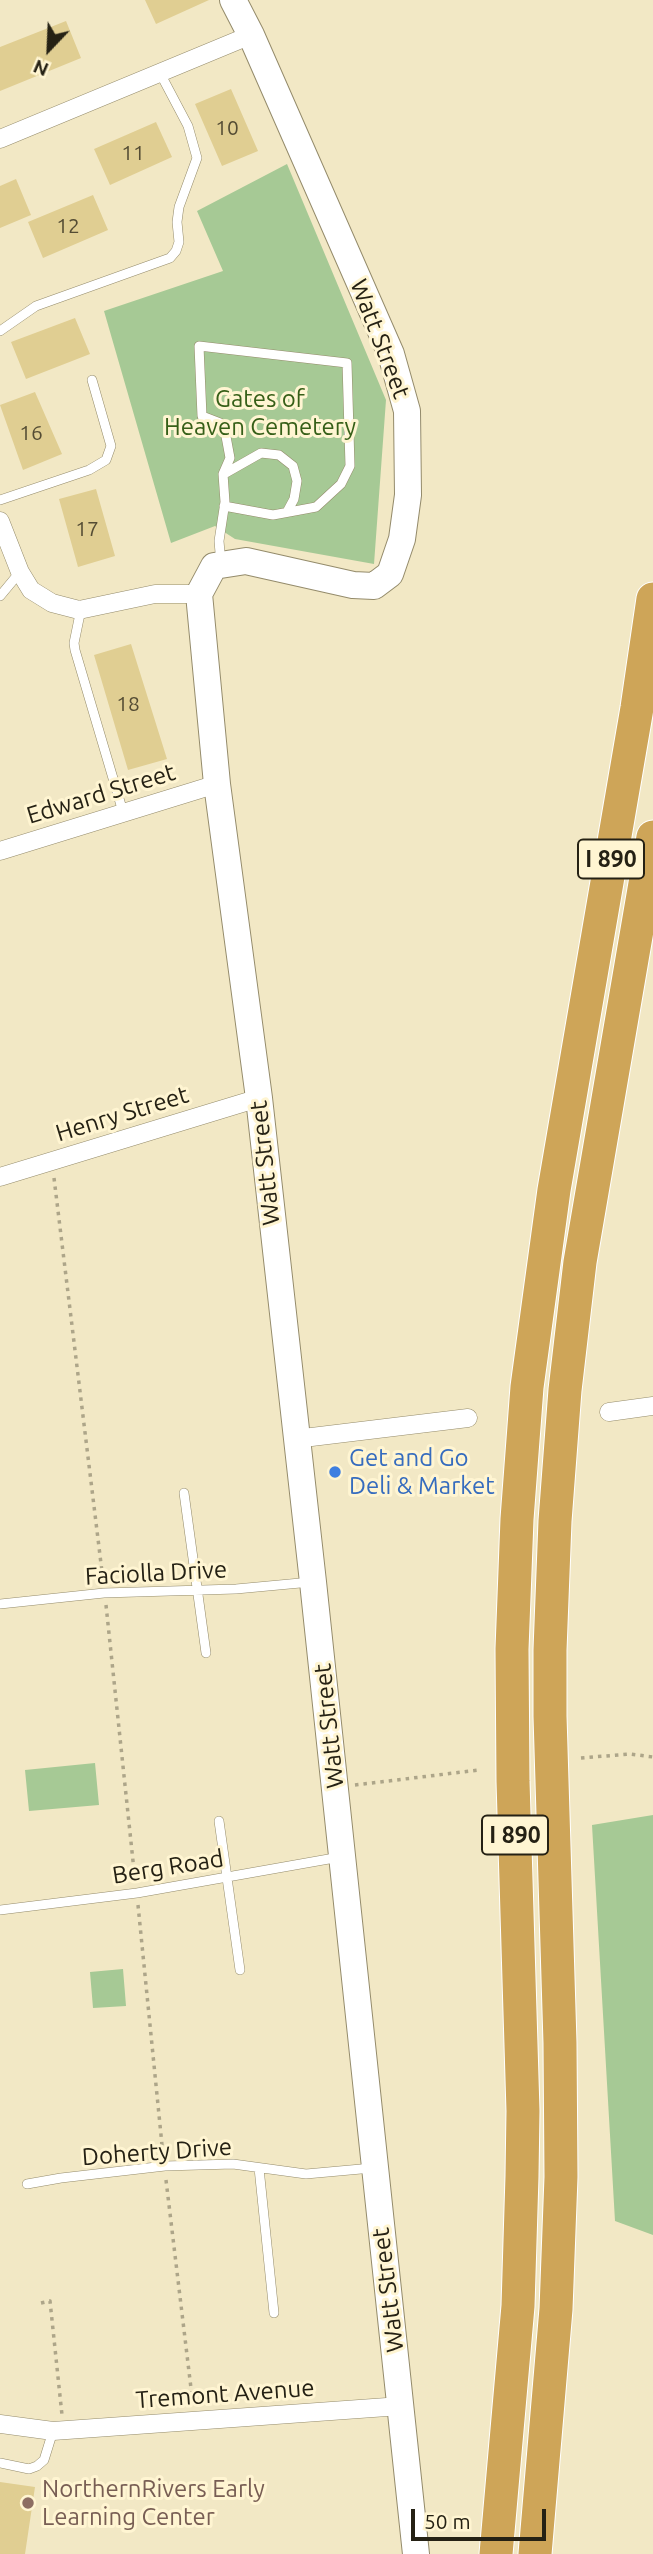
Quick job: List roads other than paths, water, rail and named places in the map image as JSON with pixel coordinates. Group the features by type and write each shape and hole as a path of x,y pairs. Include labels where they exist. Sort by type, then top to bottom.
{"highway":[{"name":"I 890","path":"496,2554 518,2306 523,2176 512,1649 517,1519 527,1387 545,1244 637,708 653,599"},
{"name":"I 890","path":"535,2554 556,2309 560,2190 561,2084 550,1676 559,1457 580,1262 653,837"}],"street":[{"name":"Watt Street","path":"221,565 246,561 353,585 374,586 390,574 402,539 408,495 407,411 391,354 251,35 233,0"},
{"path":"0,139 251,35"},
{"path":"0,521 20,572 31,590 52,603 81,609 155,594 200,594 214,566 221,565"},
{"name":"Watt Street","path":"200,594 217,783 259,1098 313,1582 416,2554"},
{"name":"Edward Street","path":"0,850 217,783"},
{"name":"Henry Street","path":"0,1177 259,1098"},
{"path":"609,1412 653,1406"},
{"path":"295,1439 468,1418"},
{"name":"Tremont Avenue","path":"0,2424 59,2431 401,2406"}],"lane":[{"path":"0,331 36,306 170,258 176,251 179,242 179,207 197,158 188,126 160,73"},
{"path":"221,565 219,541 224,506 223,474 230,457 225,431 220,423 202,416 199,346 347,363 349,467 341,484 316,507 273,515 224,506"},
{"path":"0,500 89,470 106,460 111,446 92,380"},
{"path":"223,474 261,453 279,456 293,466 297,481 294,499 287,512"},
{"path":"0,596 20,572"},
{"path":"81,609 75,650 123,812"},
{"path":"184,1493 206,1653"},
{"name":"Faciolla Drive","path":"0,1604 104,1593 313,1582"},
{"path":"219,1821 240,1970"},
{"name":"Berg Road","path":"0,1909 137,1893 341,1857"},
{"name":"Doherty Drive","path":"27,2184 164,2166 233,2164 306,2174 373,2167"},
{"path":"259,2168 274,2313"},
{"path":"0,2463 29,2469 37,2466 44,2460 59,2431"}],"place":[{"name":"Get and Go Deli & Market","path":"335,1472"},
{"name":"NorthernRivers Early Learning Center","path":"28,2503"}],"park label":[{"name":"Gates of Heaven Cemetery","path":"260,413"}]}
